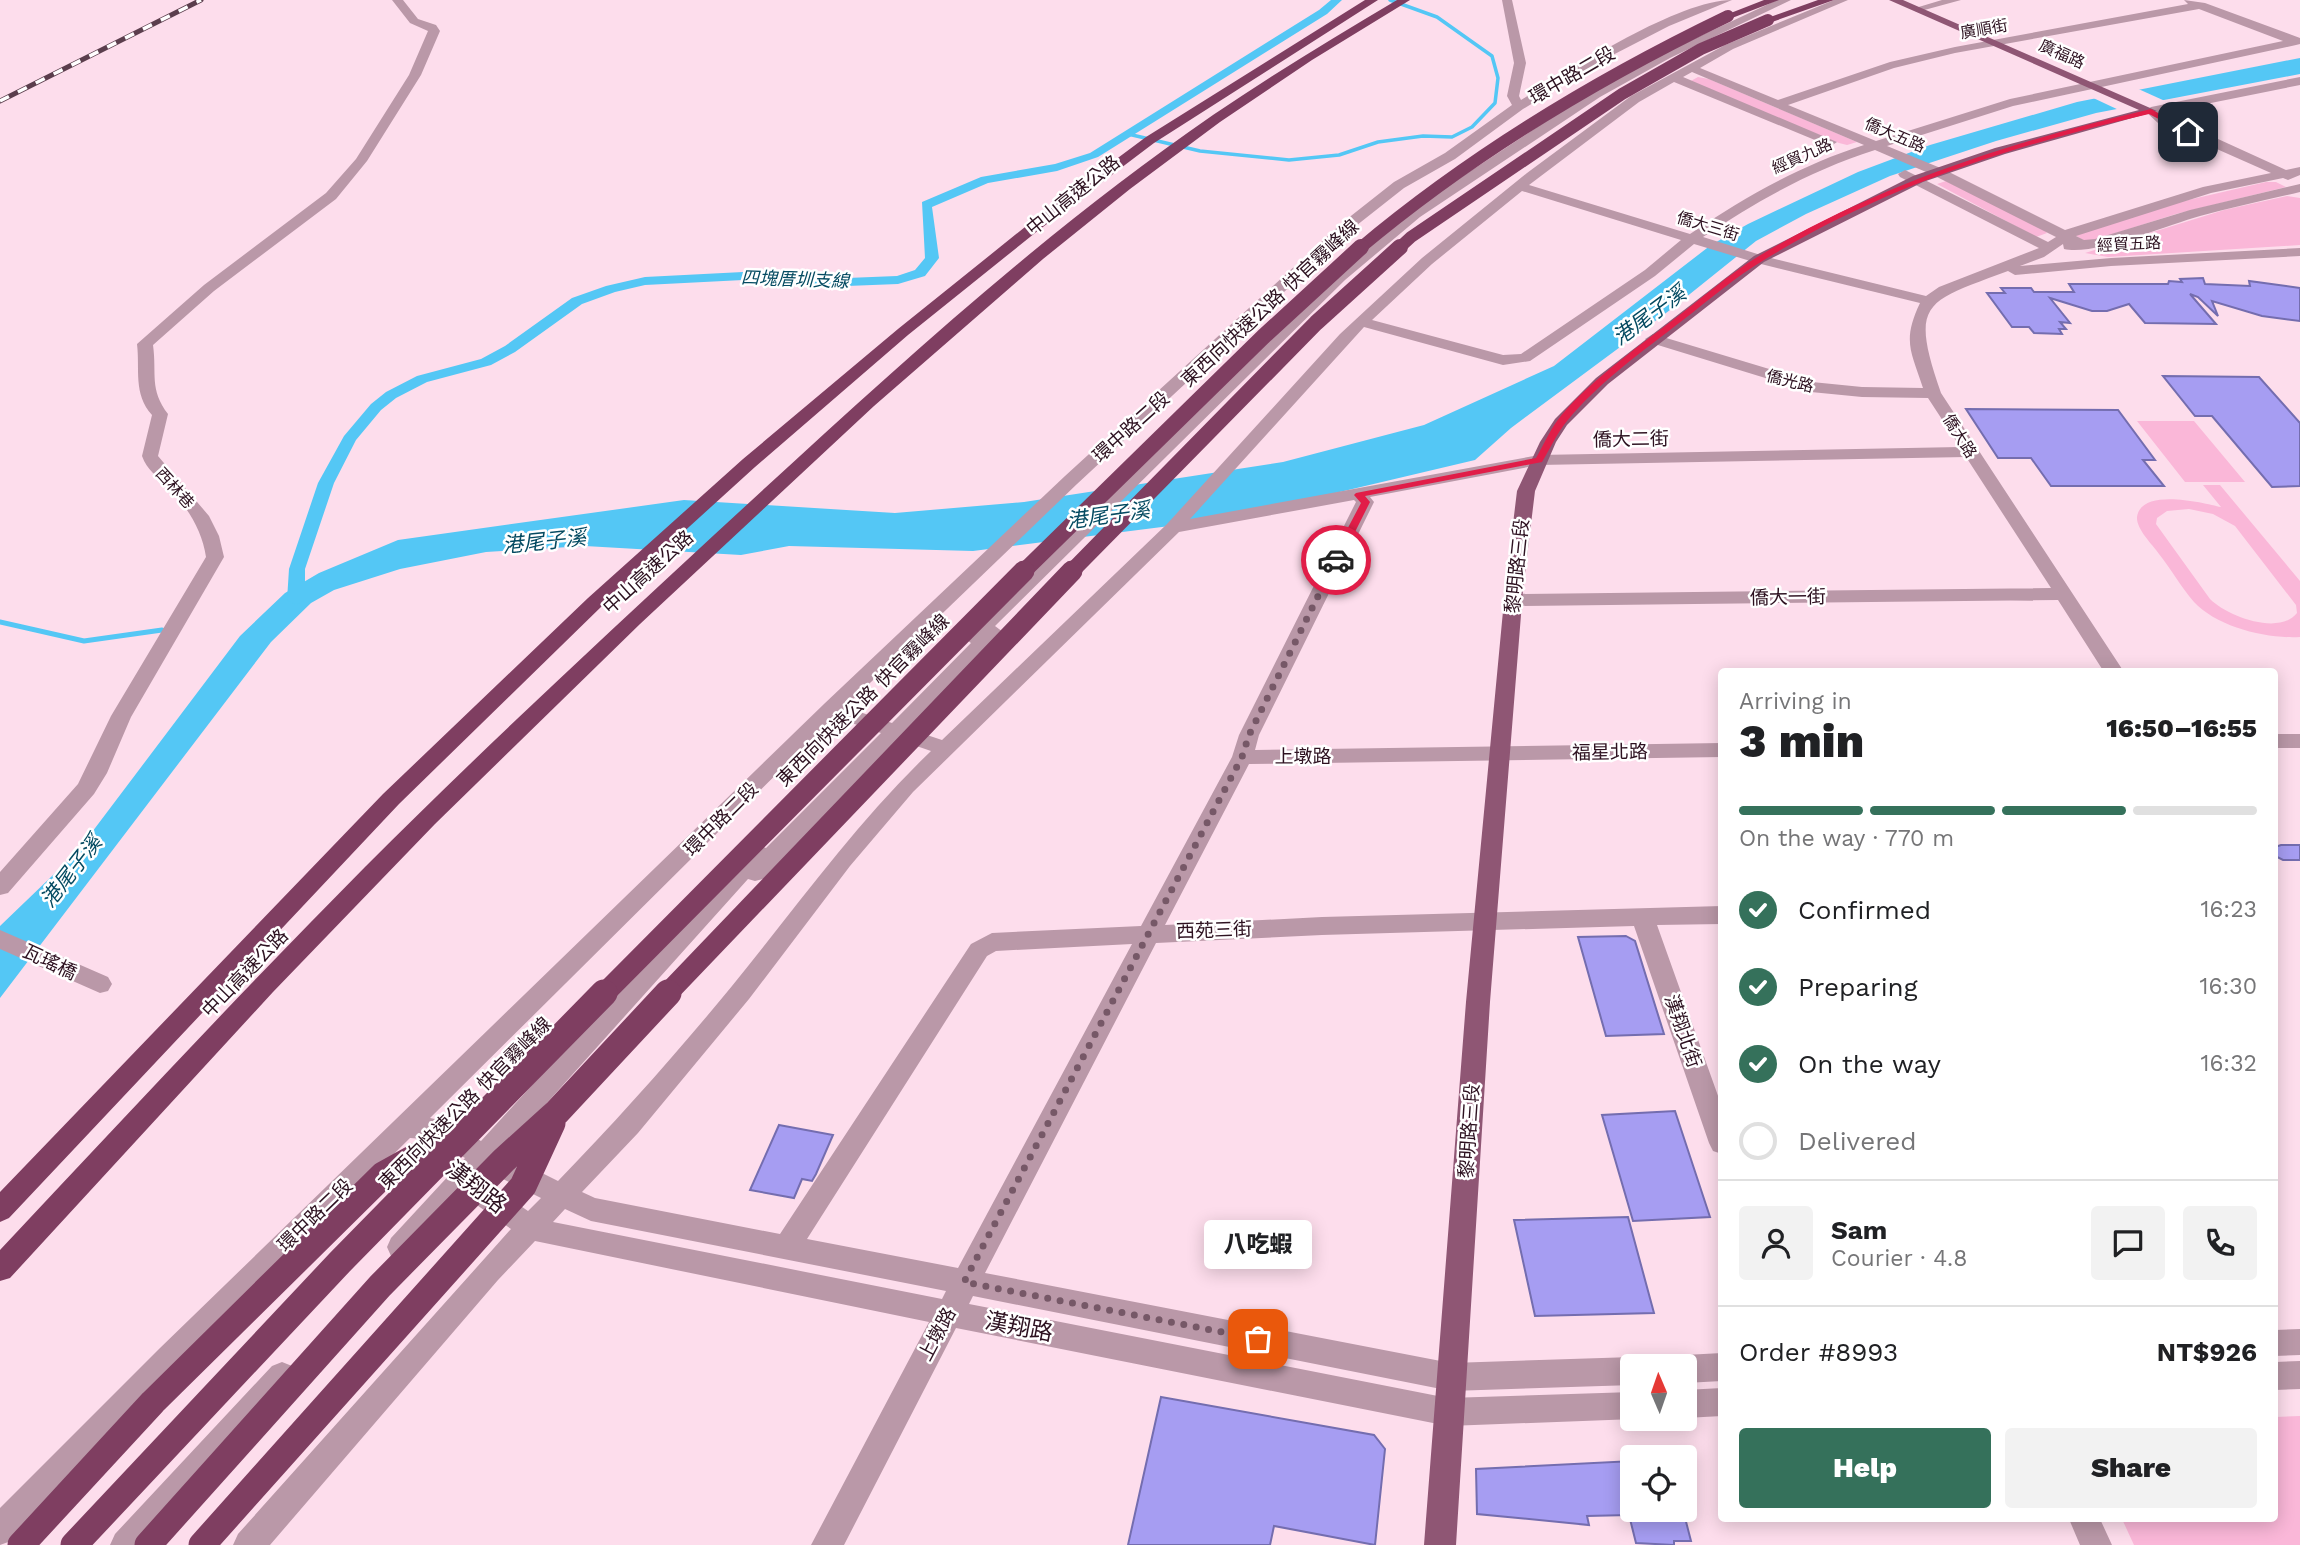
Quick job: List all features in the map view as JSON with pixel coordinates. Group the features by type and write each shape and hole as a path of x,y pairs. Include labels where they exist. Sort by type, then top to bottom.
{"highway":[{"name":"中山高速公路","path":"0,1210 391,799 595,602 723,486 903,332 1095,181 1150,140 1321,30 1373,0"},
{"name":"中山高速公路","path":"0,1269 424,822 618,632 933,343 1116,191 1210,121 1359,26 1405,0"},
{"path":"1728,8 1756,0"},
{"name":"東西向快速公路 快官霧峰線","path":"147,1545 380,1286 504,1160 557,1112 776,877 1168,471 1317,323 1410,237 1622,94 1772,10 1814,0"},
{"path":"1772,10 1829,0"},
{"name":"東西向快速公路 快官霧峰線","path":"74,1545 204,1404 980,613 1330,274 1392,220 1457,172 1582,89 1728,8 1772,10"},
{"path":"202,1545 523,1186 557,1112"},
{"path":"22,1545 153,1402 383,1175 480,1121"}],"main road":[{"name":"廣福路","path":"1894,0 2150,111"},
{"name":"黎明路三段","path":"1440,1545 1499,754 1526,491 1539,460 1561,422 1576,405 1653,339 1759,259 1833,219 1918,179 2047,137 2150,111"}],"street":[{"name":"西林巷","path":"0,887 86,789 121,716 143,683 169,632 215,557 214,544 195,510 179,489 154,465 149,454 160,414 150,404 147,394 145,344 209,288 324,202 361,161 415,75 434,31 432,27 414,20 397,0"},
{"path":"1507,0 1520,63 1513,96 1519,106"},
{"name":"環中路二段","path":"1080,538 1116,498 1340,277 1415,214 1596,94 1666,55 1786,0"},
{"name":"環中路二段","path":"1080,538 1159,466 1362,266 1412,223 1475,186 1549,130 1647,71 1796,0"},
{"path":"249,1545 461,1301 629,1125 741,992 842,860 943,748 1172,528 1345,337 1427,261 1634,99 1729,47 1843,0"},
{"path":"1917,9 1956,0"},
{"path":"2187,0 2299,40"},
{"path":"2214,0 2299,40"},
{"name":"廣順街","path":"1779,104 1890,65 2201,5"},
{"name":"環中路二段","path":"0,1530 178,1348 831,709 1071,480 1347,226 1399,185 1450,156 1519,106 1601,57 1665,24 1728,8"},
{"name":"經貿九路","path":"1362,322 1503,360 1517,360 1528,356 1650,273 1753,198 1805,172 1856,152 2010,103 2095,87 2299,40"},
{"name":"僑大五路","path":"1691,68 1938,172 2081,244"},
{"name":"僑大五路","path":"1672,77 1918,179 2044,251"},
{"name":"黎明路三段","path":"2150,111 2300,81"},
{"path":"2150,111 2176,117 2300,170"},
{"path":"2150,111 2164,121 2284,174 2300,185"},
{"path":"2044,251 2075,230 2208,190 2300,170"},
{"path":"1928,301 1962,281 2044,251 2081,244 2300,185"},
{"name":"僑大三街","path":"1520,186 1759,259 1928,301"},
{"path":"2044,251 2067,260 2111,262"},
{"name":"經貿五路","path":"1962,281 2002,273 2111,262 2300,252"},
{"name":"僑大路","path":"1928,301 1916,327 1918,349 1933,393 2111,668"},
{"name":"僑光路","path":"1653,339 1801,386 1862,392 1933,393"},
{"name":"僑大二街","path":"1172,528 1539,460 1970,452"},
{"path":"1242,757 1249,735 1365,502 1359,495"},
{"path":"126,1545 489,1159 560,1074 740,872 1080,538"},
{"name":"僑大一街","path":"1514,600 2063,594"},
{"path":"831,709 943,748"},
{"path":"2278,741 2300,741"},
{"name":"福星北路","path":"1499,754 1718,750"},
{"name":"上墩路","path":"827,1545 1242,757 1499,754"},
{"name":"西苑三街","path":"787,1247 979,950 992,942 1149,934 1718,915"},
{"name":"漢翔北街","path":"1643,919 1718,1132"},
{"name":"瓦瑤橋","path":"0,939 100,985"},
{"name":"漢翔路","path":"405,1127 439,1130 489,1159 591,1209 1451,1377 1620,1371"},
{"name":"漢翔路","path":"405,1127 467,1183 531,1228 569,1238 1448,1412 1620,1406"},
{"path":"147,1545 467,1183"},
{"path":"2278,1343 2300,1342"},
{"path":"1698,1368 1718,1367"},
{"path":"2278,1376 2300,1375"},
{"path":"1698,1403 1718,1402"},
{"path":"2085,1522 2096,1545"}],"shaded area":[{"path":"1698,77 1709,79 1857,142 1847,145 1839,143 1689,82"},
{"path":"1946,181 2047,233 2036,237 1937,184"},
{"path":"2276,182 2286,187 2176,214 2094,240 2085,241 2073,234 2158,207"},
{"path":"2287,196 2300,198 2300,245 2108,257 2085,253 2224,210"},
{"path":"2137,421 2194,421 2245,482 2185,482"},
{"path":"2203,485 2220,485 2300,581 2300,637 2273,636 2243,630 2204,611 2194,602 2137,522 2141,508 2149,502 2174,499 2221,507","holes":["2189,509 2213,514 2235,526 2296,605 2297,613 2289,620 2278,623 2253,621 2228,612 2218,605 2210,599 2156,524 2157,518 2167,511"]},
{"path":"2300,1416 2300,1545 2134,1545 2123,1522 2278,1522 2278,1417"}],"water":[{"name":"港尾子溪","path":"2300,58 2300,74 2096,113 1996,141 1890,176 1806,214 1756,241 1670,310 1511,428 1475,460 1225,519 973,551 789,546 741,555 585,546 486,552 400,569 334,590 311,603 271,642 0,998 0,926 77,852 240,636 285,593 319,573 398,540 684,500 895,513 1024,502 1283,462 1424,425 1554,366 1711,245 1748,224 1858,172 1930,145 2077,102"}],"pier":[{"path":"2134,87 2165,101 2121,111 2089,96"}],"building":[{"path":"2203,278 2205,284 2250,286 2249,281 2300,288 2300,321 2262,316 2212,301 2218,316 2198,297 2190,294 2216,324 2145,323 2129,304 2107,311 2092,311 2050,298 2070,323 2060,322 2066,329 2059,329 2062,334 2034,333 2029,327 2012,327 1987,293 2005,293 2001,288 2031,288 2034,292 2074,292 2069,284 2168,284 2169,281 2182,282 2180,279"},
{"path":"2163,376 2259,377 2300,423 2300,486 2272,487 2212,416 2195,416"},
{"path":"1966,409 2118,410 2155,460 2143,460 2164,486 2051,486 2031,458 1998,458"},
{"path":"2300,845 2300,860 2278,858 2278,846"},
{"path":"1626,936 1635,941 1664,1034 1606,1036 1578,937"},
{"path":"1675,1111 1710,1217 1633,1221 1602,1115"},
{"path":"779,1125 833,1135 812,1181 802,1179 794,1198 750,1190"},
{"path":"1628,1217 1654,1313 1535,1316 1514,1220"},
{"path":"1161,1397 1374,1435 1385,1449 1375,1545 1274,1526 1270,1545 1128,1545"},
{"path":"1620,1462 1620,1515 1587,1516 1589,1525 1477,1514 1476,1469"},
{"path":"1631,1522 1686,1522 1691,1541 1674,1541 1674,1545 1636,1543"}],"waterway":[{"name":"四塊厝圳支線","path":"296,600 297,569 326,483 349,439 376,407 391,395 422,379 486,362 510,349 577,301 645,281 743,276 847,282 898,280 920,273 932,258 926,205 985,180 1057,167 1094,155 1323,12 1337,0"},
{"path":"1128,134 1200,151 1289,160 1339,155 1378,142 1423,136 1452,137 1472,127 1495,103 1498,78 1492,56 1437,17 1390,0"},
{"path":"0,622 84,641 162,630"}],"railway":[{"path":"0,101 201,0"}],"way so far":[{"path":"1258,1339 964,1282 1242,757 1249,735 1336,560"}],"place":[{"name":"八吃蝦","path":"1258,1339"}],"route":[{"path":"1336,560 1365,502 1359,495 1539,460 1561,422 1576,405 1658,334 1759,259 1833,219 1918,179 2082,127 2151,111 2162,120 2188,132"}]}
